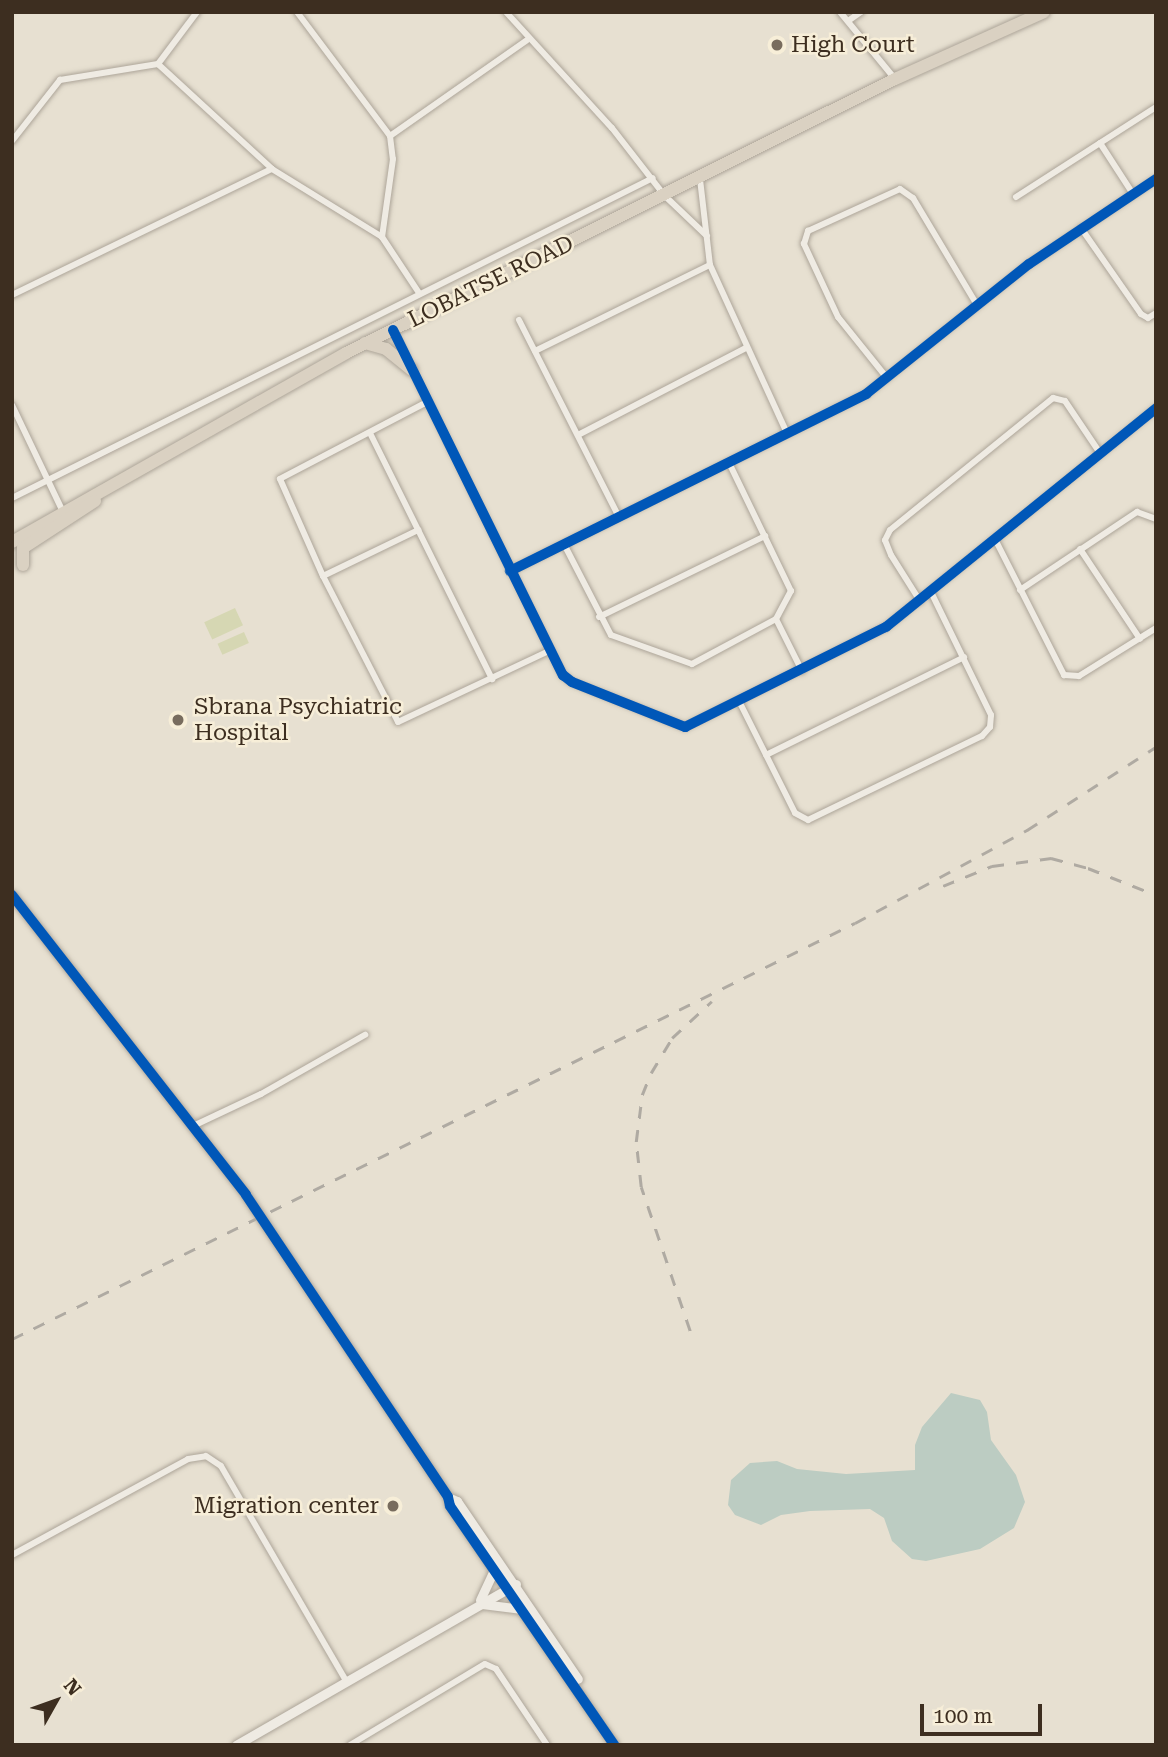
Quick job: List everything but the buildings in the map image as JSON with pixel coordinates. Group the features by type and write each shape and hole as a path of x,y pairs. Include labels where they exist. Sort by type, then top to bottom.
{"highway":[{"name":"LOBATSE ROAD","path":"979,39 1026,12"},
{"name":"LOBATSE ROAD","path":"12,542 365,343 666,196 895,79 1044,12"},
{"path":"365,343 394,353 412,370"},
{"path":"23,565 23,548 70,520 132,473"}],"street":[{"path":"12,141 60,80 158,64 197,12"},
{"path":"297,12 390,136 392,172 382,237"},
{"path":"506,12 527,40 653,178 666,196 707,236"},
{"path":"840,12 895,79"},
{"path":"848,21 861,12"},
{"path":"390,136 527,40"},
{"path":"158,64 272,169 382,237 419,293"},
{"path":"1016,197 1156,107"},
{"path":"1100,143 1133,194"},
{"path":"12,295 272,169"},
{"path":"12,498 653,178"},
{"path":"700,179 710,265 787,433"},
{"path":"510,571 866,394 977,305 1081,228 1156,179"},
{"path":"887,378 838,317 804,244 808,231 900,189 912,198 977,305"},
{"path":"1081,228 1141,314 1148,318 1156,313"},
{"path":"535,351 710,265"},
{"path":"519,320 619,517"},
{"path":"393,330 549,650 572,682 682,727 802,671 886,627 1156,408"},
{"path":"578,435 746,348"},
{"path":"920,601 886,540 890,530 1053,398 1065,401 1100,453"},
{"path":"427,402 280,481 323,576 398,722 549,650"},
{"path":"12,405 63,512"},
{"path":"370,433 492,678"},
{"path":"565,545 599,617 614,638 687,665 776,619 791,587 729,463"},
{"path":"1020,590 1137,512 1156,519"},
{"path":"323,576 418,530"},
{"path":"599,617 765,536"},
{"path":"995,539 1064,675 1079,676 1156,628"},
{"path":"1080,549 1140,639"},
{"path":"739,701 795,813 812,820 982,736 992,723 964,657 931,592"},
{"path":"776,619 802,671"},
{"path":"766,755 964,657"},
{"path":"12,895 246,1195 494,1570 512,1587 522,1609 591,1706 614,1745"},
{"path":"193,1126 261,1094 365,1035"},
{"path":"12,1555 188,1459 206,1456 221,1466 346,1681"},
{"path":"448,1497 457,1501 512,1587 586,1691 591,1706"},
{"path":"476,1604 494,1570"},
{"path":"236,1745 476,1604 512,1587"},
{"path":"476,1604 522,1609"},
{"path":"350,1745 485,1664 496,1669 547,1745"}],"green space":[{"path":"235,608 243,625 212,640 204,622"},
{"path":"244,632 249,643 222,655 218,644"}],"shaded area":[{"path":"951,1393 980,1400 987,1412 991,1440 1016,1475 1025,1502 1014,1528 980,1549 926,1561 912,1559 892,1541 884,1518 870,1509 781,1515 761,1525 735,1515 728,1505 731,1480 750,1463 777,1461 797,1469 846,1474 915,1470 915,1445 922,1427"}],"railway":[{"path":"12,1339 855,923 1027,830 1156,747"},
{"path":"943,886 992,866 1051,858 1088,868 1156,895"},
{"path":"690,1331 641,1187 636,1142 642,1095 651,1073 672,1038 712,1001"}],"cycle path":[{"path":"510,571 866,394 1029,264 1156,179"},
{"path":"393,330 563,675 572,682 685,727 886,627 1156,408"},
{"path":"12,895 246,1195 448,1497 450,1506 614,1745"}],"place":[{"name":"High Court","path":"777,45"},
{"name":"Sbrana Psychiatric Hospital","path":"178,720"},
{"name":"Migration center","path":"393,1506"}]}
